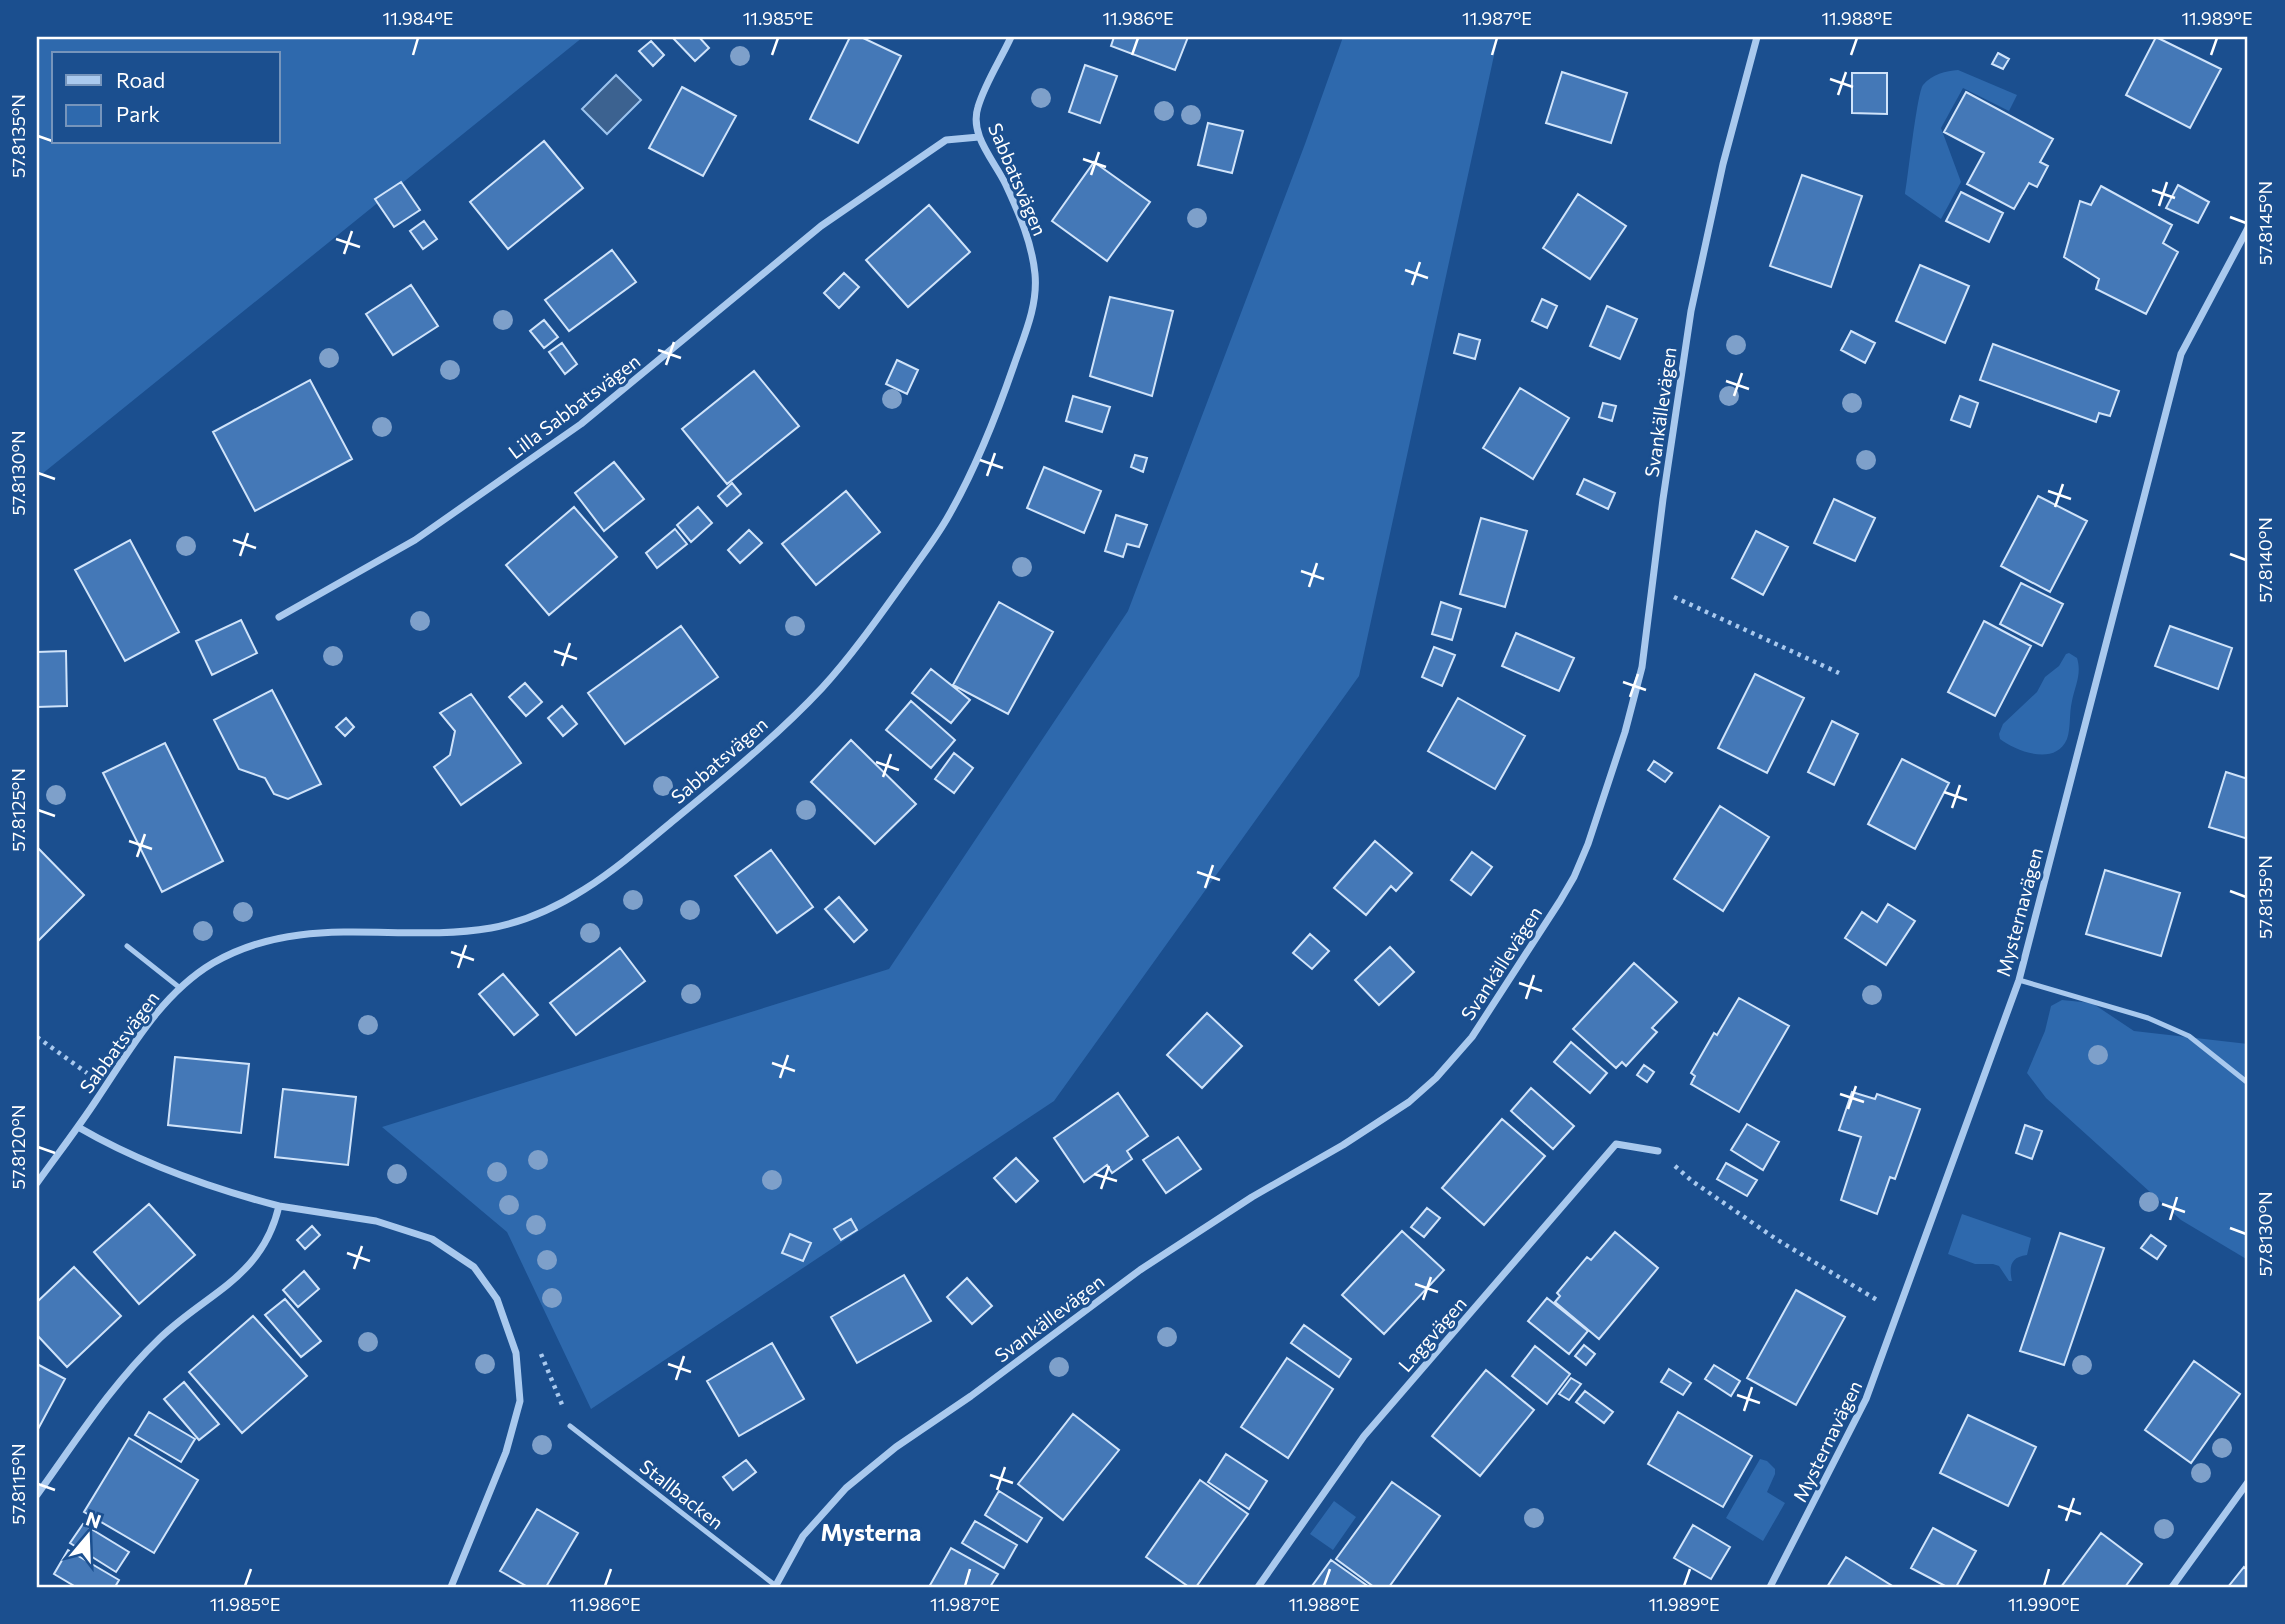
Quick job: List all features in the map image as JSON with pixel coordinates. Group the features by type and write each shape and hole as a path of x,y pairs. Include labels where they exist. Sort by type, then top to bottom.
{"street":[{"name":"Sabbatsvägen","path":"37,1183 150,1021 180,988 216,962 289,936 327,931 454,934 498,927 538,914 579,894 612,870 730,773 822,688 891,600 948,518 993,423 1035,303 1035,275 1028,239 1004,182 979,137 976,124 977,108 1012,37"},
{"name":"Svankällevägen","path":"775,1587 803,1536 846,1488 896,1447 971,1396 1140,1270 1252,1197 1400,1109 1436,1078 1472,1037 1560,901 1588,844 1639,680 1691,311 1723,164 1757,37"},
{"name":"Lilla Sabbatsvägen","path":"279,617 415,540 581,424 821,226 946,140 979,137"},
{"name":"Mysternavägen","path":"1770,1587 1867,1399 2019,980 2181,354 2248,228"},
{"path":"78,1127 108,1145 237,1195 279,1206 376,1221 432,1239 474,1267 497,1299 516,1353 520,1401 506,1451 451,1587"},
{"name":"Laggvägen","path":"1258,1587 1364,1437 1616,1144 1658,1151"},
{"path":"37,1495 106,1397 160,1337 254,1262 267,1241 279,1206"},
{"path":"2172,1587 2248,1482"}],"lane":[{"path":"127,946 180,988"},
{"path":"2019,980 2148,1018 2179,1031 2248,1083"},
{"name":"Stallbacken","path":"570,1426 775,1587"}],"path":[{"path":"1654,588 1839,673"},
{"path":"37,1037 105,1087"},
{"path":"1658,1151 1692,1181 1776,1239 1876,1300 1901,1309"}],"green space":[{"path":"37,37 583,37 37,478"},
{"path":"1343,37 1498,37 1359,676 1054,1101 591,1409 507,1232 382,1127 889,969 1128,611"},
{"path":"1958,70 2017,95 2009,111 1963,88 1941,128 1961,182 1941,219 1905,194 1915,119 1923,85 1939,74"},
{"path":"2069,653 2077,658 2078,675 2068,735 2061,748 2054,752 2035,754 2025,752 2000,739 2003,724 2037,692 2045,677 2059,666"},
{"path":"2062,1000 2092,1003 2134,1031 2248,1044 2248,1260 2181,1220 2046,1098 2027,1073 2045,1031 2051,1006"},
{"path":"1962,1214 2031,1238 2027,1255 2017,1258 2012,1264 2012,1281 2009,1281 1999,1266 1975,1264 1948,1254"},
{"path":"1760,1459 1767,1461 1775,1469 1767,1492 1785,1503 1763,1541 1726,1518"},
{"path":"1334,1501 1356,1517 1333,1550 1310,1534"}],"shaded area":[{"path":"616,75 641,100 607,134 582,109"}],"building":[{"path":"674,37 699,37 709,48 695,61"},
{"path":"850,37 861,37 901,56 858,143 810,119"},
{"path":"1114,37 1188,37 1175,70 1111,46"},
{"path":"2156,37 2221,69 2190,128 2126,95"},
{"path":"651,41 664,55 653,66 639,51"},
{"path":"1998,53 2009,59 2003,69 1992,64"},
{"path":"1085,65 1117,76 1100,123 1069,112"},
{"path":"1562,72 1627,93 1611,143 1546,123"},
{"path":"1852,73 1887,73 1887,114 1852,113"},
{"path":"682,87 736,116 703,176 649,148"},
{"path":"1966,92 2053,139 2040,162 2048,166 2037,187 2029,183 2014,209 1967,184 1984,153 1944,132"},
{"path":"1208,123 1243,131 1232,173 1198,165"},
{"path":"544,141 583,188 508,249 470,202"},
{"path":"1094,162 1150,202 1107,261 1052,221"},
{"path":"1802,175 1862,196 1831,287 1770,266"},
{"path":"401,182 420,210 394,227 375,199"},
{"path":"2178,185 2209,202 2198,223 2166,208"},
{"path":"2101,186 2172,225 2163,243 2178,252 2146,314 2096,289 2099,279 2064,257 2080,201 2091,205"},
{"path":"1961,192 2003,213 1989,242 1946,221"},
{"path":"1578,194 1626,226 1590,279 1543,248"},
{"path":"929,205 970,252 908,307 866,260"},
{"path":"424,221 437,239 423,249 410,231"},
{"path":"612,250 636,282 569,331 545,300"},
{"path":"1920,265 1969,286 1945,343 1896,321"},
{"path":"844,273 859,287 839,308 824,293"},
{"path":"411,285 438,326 393,355 366,314"},
{"path":"1110,297 1173,311 1152,396 1090,376"},
{"path":"1542,299 1557,306 1547,328 1532,321"},
{"path":"1607,306 1637,319 1620,359 1590,346"},
{"path":"544,320 558,337 544,348 530,331"},
{"path":"1851,331 1875,343 1865,363 1841,350"},
{"path":"1459,334 1480,340 1475,359 1454,353"},
{"path":"562,343 577,364 565,374 549,352"},
{"path":"1993,344 2119,391 2110,416 2099,413 2096,422 1980,380"},
{"path":"897,360 918,370 907,394 886,384"},
{"path":"754,371 799,426 727,484 682,429"},
{"path":"310,380 352,459 255,511 213,432"},
{"path":"1520,388 1569,418 1533,479 1483,448"},
{"path":"1073,396 1110,407 1102,432 1066,421"},
{"path":"1960,396 1978,403 1970,427 1951,420"},
{"path":"1603,403 1616,406 1612,421 1599,417"},
{"path":"1135,455 1147,458 1143,472 1131,467"},
{"path":"614,462 644,499 604,531 575,493"},
{"path":"1044,467 1101,491 1084,533 1027,508"},
{"path":"1584,479 1615,493 1608,509 1577,494"},
{"path":"732,483 741,494 727,506 718,496"},
{"path":"846,491 880,532 816,585 782,544"},
{"path":"2038,496 2087,521 2050,592 2001,566"},
{"path":"1834,499 1875,518 1855,561 1814,543"},
{"path":"574,507 617,557 549,615 506,565"},
{"path":"698,507 712,523 691,542 677,525"},
{"path":"1116,515 1147,525 1139,547 1127,544 1123,557 1105,551"},
{"path":"1481,518 1527,531 1505,607 1460,594"},
{"path":"675,529 687,544 657,568 646,553"},
{"path":"749,530 762,543 740,563 728,550"},
{"path":"1756,531 1788,547 1763,595 1732,578"},
{"path":"130,540 179,632 125,661 75,570"},
{"path":"2021,583 2063,604 2042,646 2000,624"},
{"path":"999,602 1053,632 1008,714 953,685"},
{"path":"1441,602 1461,609 1452,640 1432,634"},
{"path":"241,620 257,653 212,675 196,641"},
{"path":"1984,621 2031,646 1995,716 1948,692"},
{"path":"681,626 718,677 625,744 588,693"},
{"path":"2170,626 2232,648 2218,689 2155,666"},
{"path":"1516,633 1574,658 1559,691 1502,666"},
{"path":"1434,647 1455,655 1442,686 1422,677"},
{"path":"66,651 67,706 37,707 37,652"},
{"path":"931,669 970,700 951,723 912,693"},
{"path":"1755,674 1804,698 1767,773 1718,748"},
{"path":"525,683 542,702 526,716 509,697"},
{"path":"272,690 321,784 288,799 274,794 265,778 239,769 214,720"},
{"path":"471,694 521,763 461,805 434,767 450,755 455,731 440,713"},
{"path":"1458,698 1525,736 1495,789 1428,751"},
{"path":"911,701 955,740 931,768 886,730"},
{"path":"562,706 577,724 563,736 548,718"},
{"path":"346,718 354,727 345,736 336,727"},
{"path":"1832,721 1858,734 1834,785 1808,772"},
{"path":"851,740 916,804 875,844 811,782"},
{"path":"165,743 223,861 162,892 103,773"},
{"path":"954,753 973,768 954,793 935,779"},
{"path":"1902,759 1949,783 1915,849 1868,824"},
{"path":"1654,761 1672,773 1665,782 1648,770"},
{"path":"2226,772 2248,779 2248,839 2209,827"},
{"path":"1720,806 1769,837 1723,911 1674,879"},
{"path":"1375,841 1412,873 1396,891 1391,886 1366,915 1334,888"},
{"path":"37,847 84,895 37,942"},
{"path":"771,850 813,907 777,933 735,876"},
{"path":"1472,852 1492,867 1471,895 1451,880"},
{"path":"2105,870 2180,893 2161,956 2086,934"},
{"path":"839,897 867,930 854,942 825,909"},
{"path":"1888,904 1915,921 1886,965 1845,938 1862,912 1877,922"},
{"path":"1310,934 1329,951 1312,969 1293,953"},
{"path":"1390,947 1414,972 1379,1005 1355,980"},
{"path":"620,948 645,981 576,1035 550,1003"},
{"path":"1634,963 1677,1002 1652,1028 1657,1032 1626,1066 1622,1062 1616,1068 1573,1029"},
{"path":"503,974 538,1015 514,1035 479,994"},
{"path":"1739,998 1789,1026 1739,1112 1691,1084 1695,1076 1691,1073 1714,1033 1717,1035"},
{"path":"1207,1013 1242,1046 1202,1088 1167,1055"},
{"path":"1571,1042 1607,1073 1590,1093 1554,1062"},
{"path":"175,1057 249,1064 241,1133 168,1125"},
{"path":"1644,1065 1654,1072 1647,1082 1637,1075"},
{"path":"1531,1088 1574,1126 1553,1149 1511,1111"},
{"path":"283,1089 356,1097 348,1165 275,1157"},
{"path":"1852,1092 1875,1099 1877,1094 1920,1109 1895,1179 1890,1177 1877,1214 1841,1200 1861,1137 1839,1130"},
{"path":"1118,1093 1148,1136 1127,1151 1132,1159 1112,1173 1107,1165 1084,1182 1054,1138"},
{"path":"1502,1119 1545,1156 1484,1225 1442,1188"},
{"path":"1747,1124 1779,1142 1763,1170 1731,1150"},
{"path":"2025,1125 2042,1131 2032,1159 2016,1153"},
{"path":"1178,1137 1201,1169 1166,1193 1143,1160"},
{"path":"1016,1158 1038,1181 1016,1202 994,1178"},
{"path":"1726,1163 1757,1180 1747,1196 1717,1179"},
{"path":"149,1204 195,1255 139,1304 94,1252"},
{"path":"1427,1208 1440,1218 1424,1237 1411,1227"},
{"path":"851,1219 857,1230 841,1240 834,1229"},
{"path":"312,1226 320,1235 305,1249 297,1240"},
{"path":"1402,1231 1444,1270 1384,1334 1342,1295"},
{"path":"1615,1232 1658,1268 1599,1339 1555,1302 1560,1296 1557,1293 1587,1257 1591,1260"},
{"path":"2060,1233 2104,1248 2064,1365 2020,1351"},
{"path":"790,1234 811,1243 803,1261 782,1253"},
{"path":"2151,1235 2166,1246 2157,1259 2141,1248"},
{"path":"74,1267 121,1316 67,1367 37,1335 37,1302"},
{"path":"304,1271 319,1289 298,1307 283,1290"},
{"path":"904,1275 931,1321 857,1363 831,1317"},
{"path":"967,1278 992,1306 972,1324 947,1297"},
{"path":"1796,1290 1845,1317 1796,1405 1747,1378"},
{"path":"1547,1298 1588,1331 1569,1354 1528,1321"},
{"path":"285,1299 321,1341 301,1357 265,1315"},
{"path":"253,1316 307,1376 242,1433 189,1372"},
{"path":"1304,1325 1351,1359 1339,1377 1291,1343"},
{"path":"772,1343 804,1399 739,1436 707,1381"},
{"path":"1584,1345 1595,1354 1586,1365 1575,1356"},
{"path":"1535,1346 1570,1374 1547,1404 1512,1376"},
{"path":"1287,1358 1333,1389 1288,1458 1241,1427"},
{"path":"2194,1361 2240,1394 2191,1463 2145,1430"},
{"path":"37,1364 65,1379 37,1431"},
{"path":"1714,1365 1740,1381 1731,1396 1705,1379"},
{"path":"1669,1369 1691,1383 1683,1395 1661,1382"},
{"path":"1486,1370 1534,1410 1480,1476 1432,1436"},
{"path":"1571,1378 1581,1384 1569,1400 1559,1394"},
{"path":"184,1382 219,1424 199,1440 164,1399"},
{"path":"1585,1391 1613,1412 1604,1423 1576,1402"},
{"path":"149,1412 195,1439 181,1462 135,1435"},
{"path":"1678,1412 1752,1456 1723,1507 1648,1464"},
{"path":"1073,1414 1119,1450 1063,1520 1018,1484"},
{"path":"1968,1415 2036,1447 2008,1506 1940,1473"},
{"path":"129,1438 198,1480 154,1553 84,1512"},
{"path":"1226,1454 1267,1481 1249,1509 1208,1482"},
{"path":"746,1460 756,1472 733,1490 723,1477"},
{"path":"1200,1480 1248,1514 1196,1587 1189,1587 1146,1557"},
{"path":"1392,1482 1440,1516 1389,1587 1374,1587 1336,1559"},
{"path":"999,1491 1042,1518 1027,1542 985,1515"},
{"path":"537,1509 578,1533 546,1587 528,1587 500,1571"},
{"path":"975,1521 1017,1545 1004,1568 962,1543"},
{"path":"83,1524 129,1552 116,1572 70,1543"},
{"path":"1693,1525 1730,1547 1711,1579 1674,1558"},
{"path":"1933,1528 1976,1551 1956,1587 1947,1587 1911,1568"},
{"path":"2101,1533 2142,1564 2125,1587 2061,1587"},
{"path":"951,1548 998,1574 990,1587 929,1587"},
{"path":"68,1550 119,1580 115,1587 76,1587 54,1574"},
{"path":"1846,1557 1894,1587 1827,1587"},
{"path":"1331,1560 1369,1587 1312,1586"},
{"path":"2244,1567 2248,1570 2248,1587 2228,1587"}],"district":[{"name":"Mysterna","path":"871,1532"}]}
